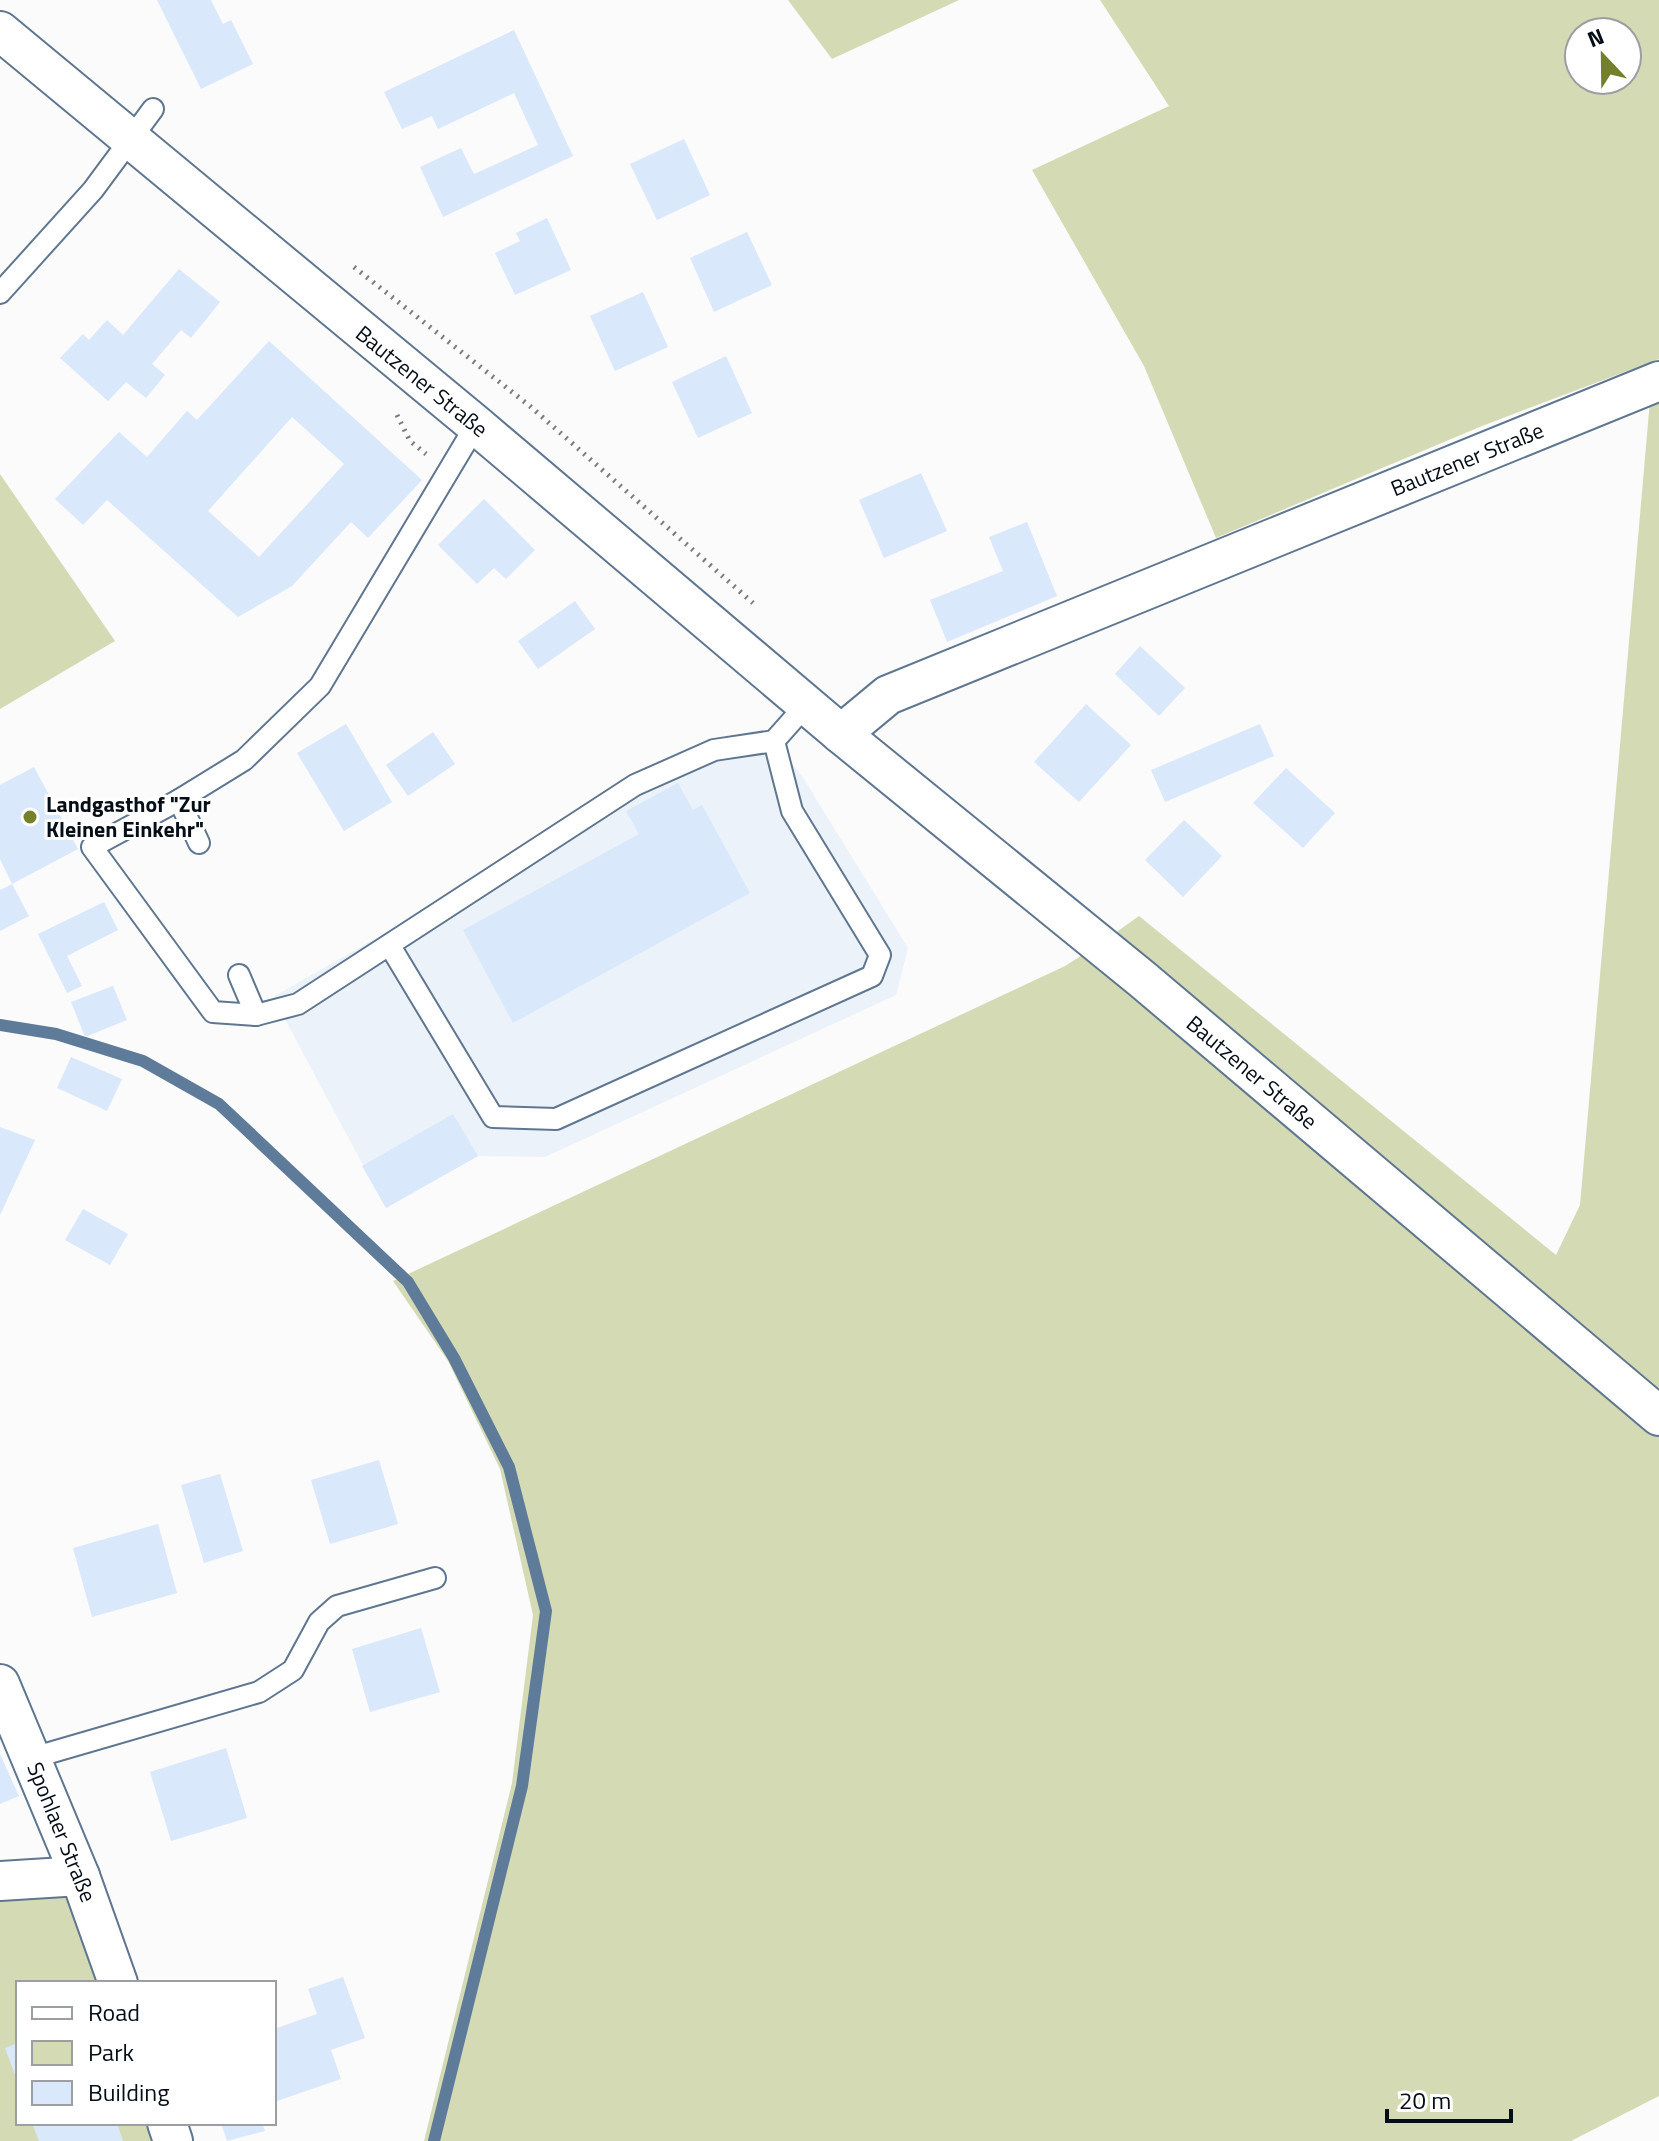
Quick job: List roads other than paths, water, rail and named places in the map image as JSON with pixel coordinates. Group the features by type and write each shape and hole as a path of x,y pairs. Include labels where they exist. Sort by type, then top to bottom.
{"street":[{"name":"Bautzener Straße","path":"0,31 476,425 806,705 1142,979 1659,1416"},
{"name":"Bautzener Straße","path":"841,734 888,695 1659,381"},
{"name":"Spohlaer Straße","path":"0,1684 80,1876 117,1981"},
{"path":"0,1881 80,1876"}],"lane":[{"path":"0,293 131,142 153,109"},
{"path":"476,425 320,686 244,760 179,800 92,847 213,1012 256,1015 298,1004 635,785 714,750 774,741 806,705"},
{"path":"390,946 493,1117 556,1119 872,976 880,955 792,811 774,741"},
{"path":"179,800 199,843"},
{"path":"239,975 256,1015"},
{"path":"32,1758 259,1692 293,1670 319,1622 337,1606 435,1578"}],"waterway":[{"path":"0,1025 56,1034 143,1061 219,1104 408,1282 454,1358 509,1467 546,1611 522,1786 434,2141"}],"place":[{"name":"Landgasthof \"Zur Kleinen Einkehr\"","path":"30,817"}]}
